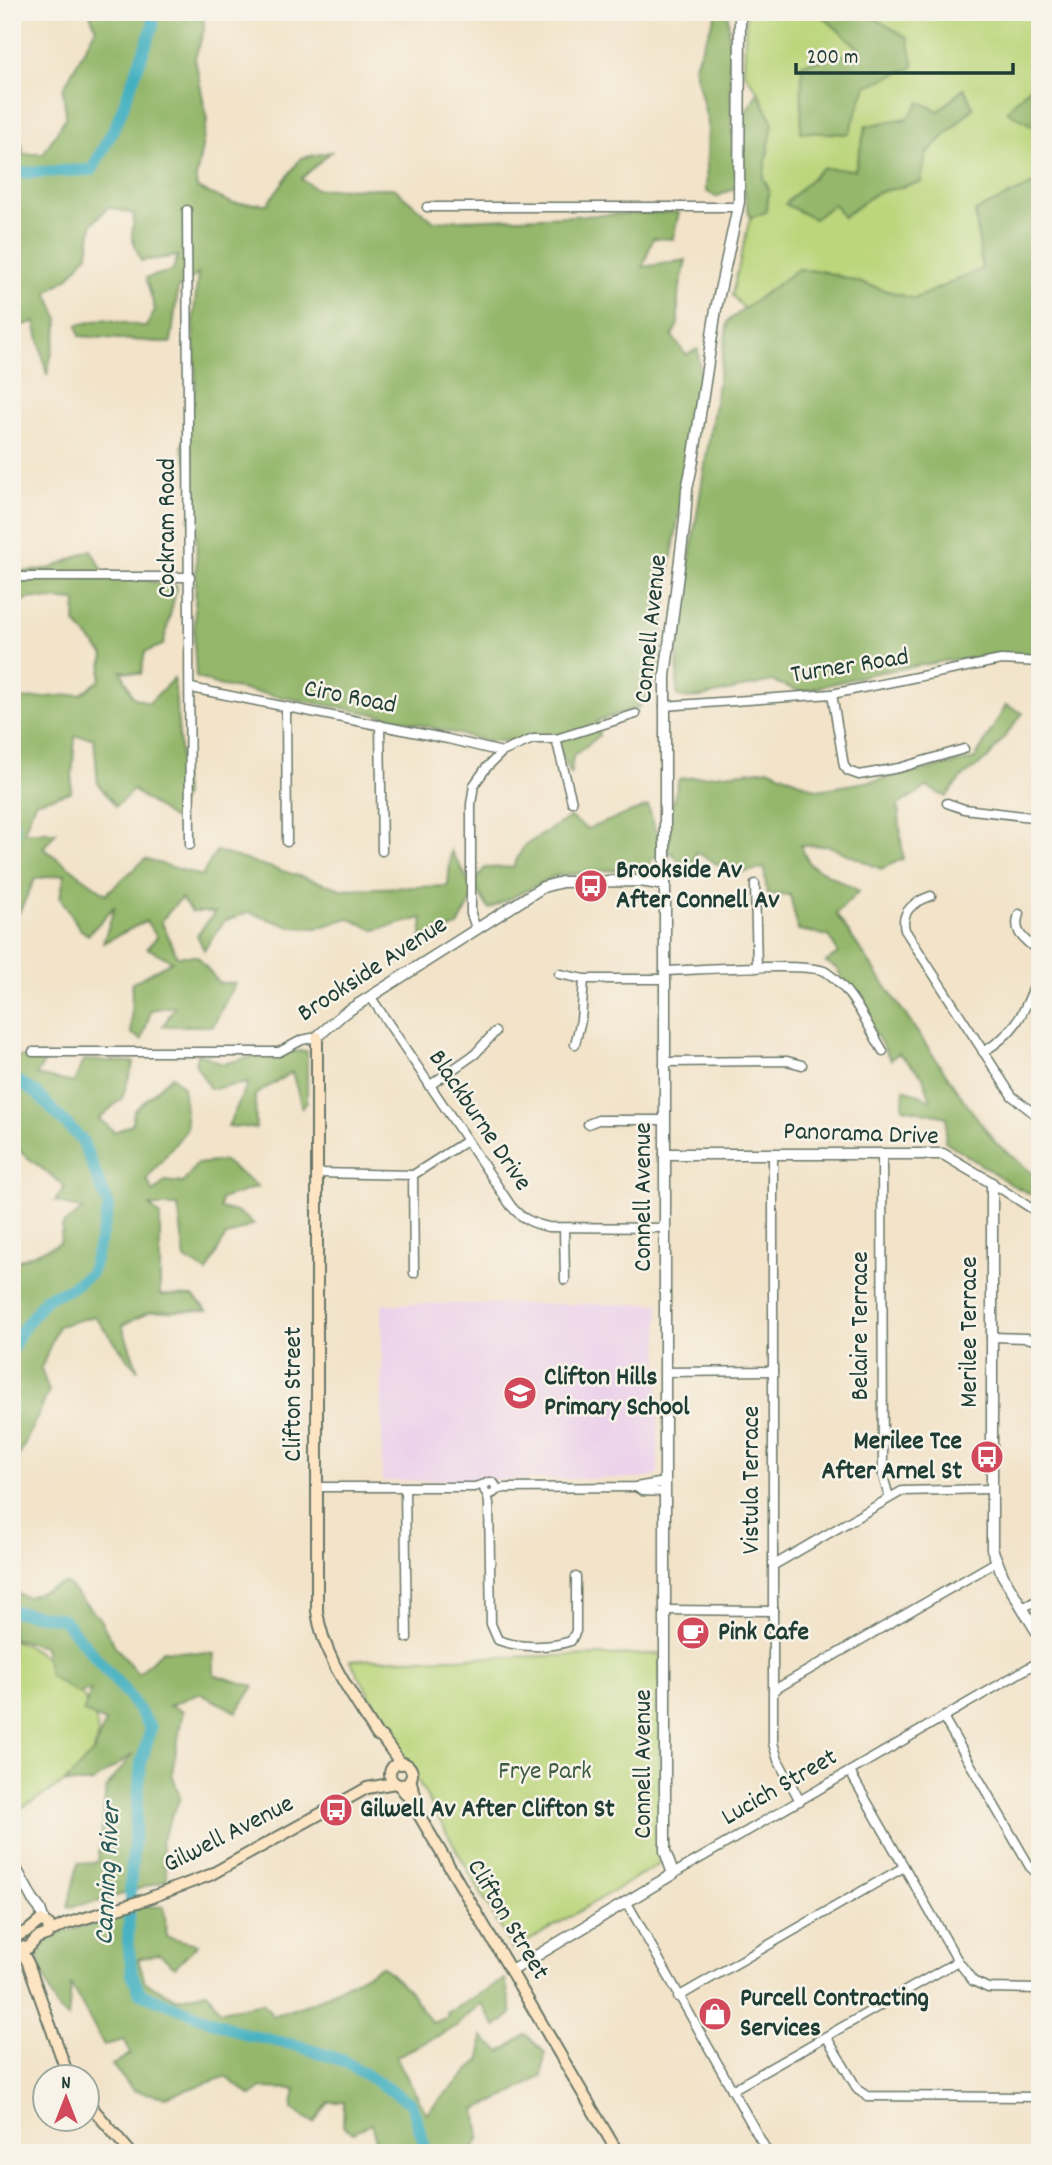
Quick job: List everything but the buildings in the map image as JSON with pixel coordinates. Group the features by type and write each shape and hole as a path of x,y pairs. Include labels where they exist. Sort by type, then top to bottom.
{"main road":[{"name":"Clifton Street","path":"317,1037 319,1626 330,1656 377,1735 376,1740 395,1775 499,1954 513,1967"},
{"name":"Clifton Street","path":"395,1775 407,1766 411,1770 410,1780 425,1815 618,2153"},
{"name":"Gilwell Avenue","path":"44,1925 70,1923 141,1901 227,1867 367,1788 395,1775 405,1784 410,1780"},
{"path":"18,1944 45,1936 44,1925 20,1933 18,1944 28,1963 64,2064"},
{"path":"102,2119 131,2153"}],"street":[{"name":"Connell Avenue","path":"673,1874 666,1852 664,706 669,636 691,494 693,461 716,309 738,207 740,12"},
{"path":"427,208 738,207"},
{"name":"Cockram Road","path":"187,210 190,845"},
{"path":"12,577 190,577"},
{"name":"Turner Road","path":"664,706 832,694 1001,660 1040,663"},
{"name":"Ciro Road","path":"191,688 502,752"},
{"path":"832,694 844,766 853,774 899,768 964,749"},
{"path":"286,707 287,842"},
{"path":"476,928 471,918 470,906 474,785 502,752 533,739 556,739 636,713"},
{"path":"380,725 382,851"},
{"path":"556,739 572,802"},
{"path":"947,803 964,809 1039,815"},
{"name":"Brookside Avenue","path":"33,1052 279,1052 317,1037 330,1023 370,996 476,928 552,884 562,881 665,880"},
{"path":"755,884 757,968"},
{"path":"931,896 918,900 906,911 902,920 905,930 1012,1096 1040,1118"},
{"path":"1019,914 1017,931 1040,953"},
{"path":"559,974 584,979 784,967 825,971 845,989 883,1051"},
{"path":"983,1052 1014,1029 1040,973"},
{"path":"575,1044 584,979"},
{"name":"Blackburne Drive","path":"370,996 520,1217 532,1224 564,1228 664,1228"},
{"path":"429,1086 475,1054 495,1032"},
{"path":"665,1062 787,1061 802,1065"},
{"path":"588,1124 598,1120 665,1121"},
{"path":"317,1173 413,1175 466,1141"},
{"name":"Vistula Terrace","path":"774,1153 773,1743 778,1760 800,1801"},
{"name":"Belaire Terrace","path":"882,1153 883,1476 889,1497"},
{"name":"Panorama Drive","path":"665,1154 943,1154 1040,1214"},
{"path":"413,1175 414,1273"},
{"name":"Merilee Terrace","path":"992,1183 992,1549 996,1562 1040,1637"},
{"path":"564,1228 565,1280"},
{"path":"991,1338 1026,1338 1040,1341"},
{"path":"666,1372 773,1371"},
{"path":"317,1487 474,1488 492,1491 665,1487"},
{"path":"405,1488 407,1638"},
{"path":"774,1565 889,1497 910,1490 991,1489"},
{"path":"492,1491 491,1624 498,1640 511,1645 561,1645 572,1641 576,1631 576,1577"},
{"path":"774,1690 996,1562"},
{"path":"1022,1608 1040,1599"},
{"path":"665,1610 773,1611"},
{"name":"Lucich Street","path":"513,1967 1040,1661"},
{"path":"943,1717 1030,1867 1040,1876"},
{"path":"850,1772 958,1961 973,1981 988,1988 1040,1989"},
{"path":"12,1861 44,1925"},
{"path":"678,1997 904,1867"},
{"path":"626,1901 768,2153"},
{"path":"732,2090 958,1961"},
{"path":"827,2038 858,2090 867,2096 1040,2098"}],"shaded area":[{"name":"Clifton Hills Primary School","path":"382,1304 659,1304 658,1473 650,1478 382,1481"}],"green space":[{"path":"89,12 203,12 204,30 195,58 207,120 196,178 197,188 232,203 267,204 301,158 331,152 301,179 316,189 394,188 433,221 679,212 673,239 653,238 643,267 686,260 678,296 678,324 672,336 686,355 698,349 701,387 669,572 659,680 638,708 597,721 599,736 573,756 571,774 552,735 516,741 486,741 386,716 217,685 196,677 194,641 197,538 188,518 200,512 182,448 196,386 193,323 198,274 178,288 171,343 80,336 77,325 104,319 146,327 155,310 146,278 172,271 178,256 141,261 132,237 134,214 108,207 92,224 88,254 68,278 47,292 59,320 47,375 35,322 12,328 12,137 22,143 23,154 43,154 66,117 63,89 96,28"},
{"path":"717,12 728,12 732,134 758,92 773,123 763,178 769,190 766,212 750,218 743,184 716,197 706,191 708,124 694,66"},
{"path":"746,12 818,12 862,51 866,86 908,38 869,15 870,12 1040,12 1038,78 1007,111 1040,130 1040,175 1034,184 975,211 983,269 914,299 825,272 798,269 745,310 732,295 750,218 766,212 769,190 763,178 773,123 758,92 744,72","holes":["964,88 973,108 926,154 921,182 876,193 843,217 834,204 855,171 866,126 939,111"]},
{"path":"818,12 870,12 869,15 908,38 914,67 866,86 849,134 801,132 802,64 862,51"},
{"path":"1040,73 1040,130 1007,111"},
{"path":"964,88 973,108 926,154 921,182 876,193 843,217 834,204 814,219 785,204 822,168 855,170 866,126 907,119 920,102 939,111"},
{"path":"1040,175 1040,656 1008,653 956,659 870,674 801,692 772,681 701,697 682,698 677,695 678,632 728,321 798,269 825,272 914,299 982,269 975,211 1034,184"},
{"path":"91,550 104,572 177,586 163,645 145,652 141,674 121,671 133,697 149,703 174,678 184,795 173,819 133,790 116,806 98,784 94,738 75,736 71,792 35,802 24,832 56,832 43,848 106,894 145,859 202,876 216,851 342,889 448,886 451,851 471,885 485,868 513,867 524,846 570,817 587,829 648,806 661,848 679,779 770,769 818,790 878,780 975,759 1006,705 1023,713 988,758 961,778 946,797 927,787 898,805 903,859 881,869 829,846 800,845 810,865 859,891 836,914 996,1143 1038,1178 1040,1175 1040,1199 1012,1185 945,1141 947,1117 903,1108 904,1089 931,1100 922,1075 898,1053 891,1060 837,969 826,962 838,953 829,936 798,930 790,895 767,894 764,868 735,874 696,852 691,875 671,852 651,859 650,872 609,870 555,876 489,909 477,890 458,926 421,939 423,918 375,930 348,918 318,928 291,927 249,912 224,921 204,950 197,935 215,912 192,912 181,898 161,921 177,956 197,956 219,983 235,983 213,1026 163,1026 175,1006 151,1010 142,1040 131,1033 132,983 172,961 147,948 157,937 146,921 103,943 115,906 88,935 80,929 60,897 65,874 35,879 12,927 12,692 15,700 81,694 100,680 104,655 75,623 76,601 32,598 12,604 12,576 14,573 52,568"},
{"path":"307,1051 307,1101 302,1108 292,1072 255,1095 256,1128 228,1126 248,1083 210,1089 195,1063 198,1053 222,1064 273,1052"},
{"path":"12,1057 48,1057 36,1075 74,1083 83,1060 134,1062 122,1098 99,1119 115,1132 132,1124 134,1111 172,1076 183,1087 187,1129 147,1179 153,1193 165,1181 183,1183 197,1164 224,1161 258,1187 221,1199 220,1208 239,1213 254,1224 225,1237 207,1272 185,1259 178,1206 150,1206 160,1216 160,1295 193,1296 207,1310 150,1312 122,1325 138,1371 94,1316 58,1326 41,1369 49,1391 17,1460 12,1461 13,1263 60,1243 63,1224 83,1210 55,1201 65,1186 23,1154 12,1142"},
{"path":"66,1583 99,1618 115,1646 138,1674 163,1650 214,1654 214,1675 254,1686 237,1712 199,1693 169,1706 183,1711 172,1773 180,1798 161,1841 167,1880 101,1901 68,1907 78,1863 98,1862 106,1788 133,1754 91,1783 65,1783 94,1751 105,1722 83,1712 91,1690 77,1693 49,1675 44,1646 12,1638 12,1592 27,1597"},
{"path":"12,1640 36,1651 69,1680 88,1704 97,1725 96,1744 88,1760 74,1775 12,1813"},
{"name":"Frye Park","path":"660,1654 659,1864 513,1950 350,1660"},
{"path":"146,1906 164,1907 167,1937 198,1944 175,1967 159,1954 138,1959 145,1982 177,1999 207,1992 220,2011 263,2003 273,2016 314,2002 382,1966 409,1991 432,2023 448,2017 447,2013 505,1979 512,2014 496,2027 481,2003 457,2026 396,2057 426,2113 481,2059 482,2037 501,2052 526,2034 545,2053 542,2076 507,2096 476,2109 480,2137 471,2153 402,2153 400,2150 380,2153 371,2124 353,2132 343,2126 344,2102 329,2102 314,2123 292,2109 296,2089 261,2088 252,2096 225,2077 165,2097 133,2090 112,2065 130,2054 125,2040 104,2045 71,1985 68,2018 57,2009 37,1959 49,1937"}],"waterway":[{"name":"Canning River","path":"12,173 92,170 118,120 153,26 153,12"},
{"name":"Canning River","path":"12,821 12,838"},
{"name":"Canning River","path":"12,1077 37,1094 82,1140 109,1207 91,1273 69,1289 46,1298 20,1333 12,1349"},
{"name":"Canning River","path":"12,1611 63,1619 128,1695 151,1728 141,1763 128,1941 132,1974 140,1993 247,2035 299,2046 344,2061 411,2103 427,2153"}],"place":[{"name":"Brookside Av After Connell Av","path":"591,886"},
{"name":"Clifton Hills Primary School","path":"520,1393"},
{"name":"Merilee Tce After Arnel St","path":"987,1457"},
{"name":"Pink Cafe","path":"693,1633"},
{"name":"Gilwell Av After Clifton St","path":"336,1810"},
{"name":"Purcell Contracting Services","path":"715,2014"}]}
